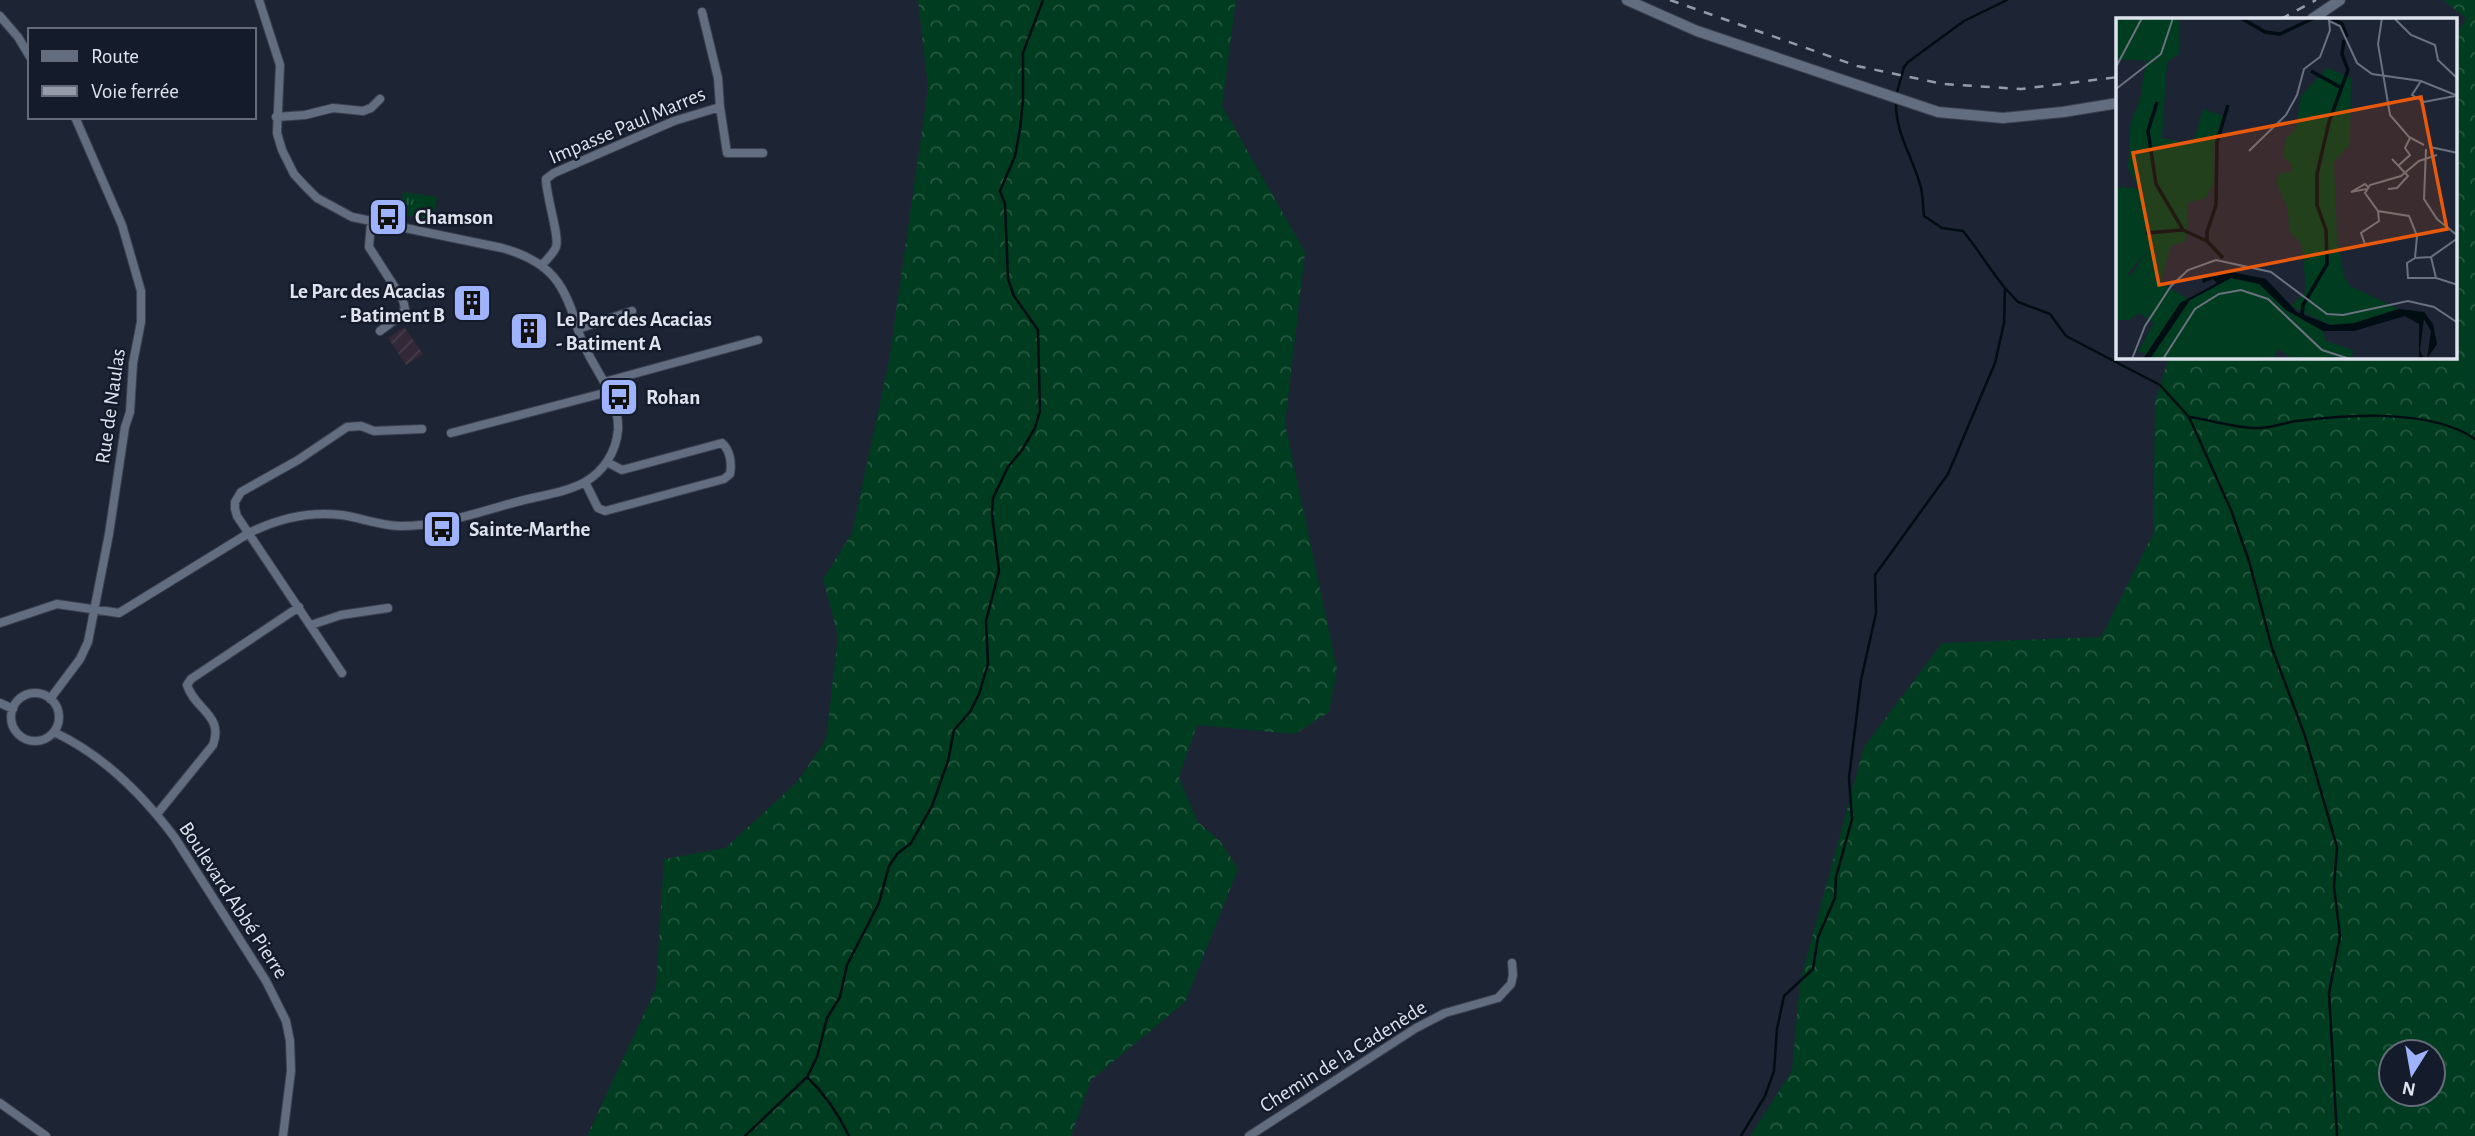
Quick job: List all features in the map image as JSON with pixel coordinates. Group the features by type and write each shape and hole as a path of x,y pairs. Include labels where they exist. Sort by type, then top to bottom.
{"main road":[{"path":"1627,0 1697,31 1921,107 1962,116 2003,118 2116,103"},
{"path":"2313,18 2340,0"}],"street":[{"path":"0,623 57,604 119,613 249,533 298,516 341,515 400,526 436,522 572,488 585,482 607,462 613,450 618,430 616,412 608,391 583,346 563,290 542,265 522,254 502,248 352,217 317,198 294,174 282,150 276,117 279,65 259,0"},
{"name":"Impasse Paul Marres","path":"542,265 556,246 557,237 547,200 546,179 554,173 674,121 719,107 718,78 702,12"},
{"path":"0,16 28,54"},
{"path":"276,117 305,115 333,108 363,111 371,108 380,99"},
{"path":"719,107 727,153 763,153"},
{"name":"Rue de Naulas","path":"50,699 84,651 95,611 125,428 130,412 133,363 142,303 122,225 76,119"},
{"path":"372,222 369,247 403,300 405,309 380,331"},
{"path":"578,329 632,311"},
{"path":"604,382 758,340"},
{"path":"452,433 608,391"},
{"path":"342,673 234,509 241,492 298,460 347,427 361,426 374,431 422,429"},
{"path":"585,482 598,508 605,511 724,479 730,474 732,465 722,443 622,470 607,462"},
{"path":"157,814 213,745 216,736 213,719 190,694 187,685 191,679 299,607"},
{"path":"312,625 341,615 388,608"},
{"path":"28,694 43,695 50,699 58,710 59,718 54,732 42,740 27,740 20,736 12,724 12,709 16,703 28,694"},
{"path":"0,703 12,709"},
{"name":"Boulevard Abbé Pierre","path":"54,732 70,739 100,760 157,814 247,951 282,1010 289,1031 291,1054 283,1136"},
{"name":"Chemin de la Cadenède","path":"1249,1136 1416,1028 1445,1013 1498,998 1511,984 1511,963"},
{"path":"0,1103 46,1136"}],"shaded area":[{"path":"404,327 423,354 406,365 388,338"}],"green space":[{"path":"918,0 1236,0 1222,106 1305,252 1285,424 1337,669 1329,712 1295,734 1197,725 1179,777 1197,821 1220,841 1238,869 1185,1002 1091,1080 1071,1136 587,1136 656,988 664,859 725,848 796,783 826,740 838,635 823,579 852,533 889,361 928,88"},
{"path":"2443,0 2475,0 2475,330 2462,342 2475,392 2475,1136 1750,1136 1792,1071 1800,982 1864,747 1942,643 2101,637 2153,534 2155,402 2168,359 2458,359 2458,33 2466,18"},
{"path":"403,192 437,197 434,219 400,215"},
{"path":"2475,330 2475,392 2462,342"}],"waterway":[{"path":"745,1136 807,1077 817,1057 827,1018 840,997 847,965 879,903 889,866 897,854 911,843 932,806 948,761 954,730 970,712 979,694 988,664 986,621 999,571 992,514 993,498 1008,467 1035,428 1040,411 1038,330 1014,296 1008,279 1005,204 1000,191 1015,156 1020,129 1023,53 1043,0"},
{"path":"1896,96 1904,67 1908,62 1964,21 2007,0"},
{"path":"1741,1136 1765,1096 1774,1071 1777,1029 1784,996 1813,969 1818,937 1835,898 1836,877 1852,819 1849,778 1861,680 1876,613 1875,575 1948,474 1995,363 2004,323 2005,288 1963,231 1942,228 1924,216 1921,188 1898,125 1896,102"},
{"path":"2005,288 2018,302 2050,314 2066,336 2160,385 2189,417 2231,510 2249,561 2272,648 2305,736 2337,847 2334,887 2340,936 2329,993 2337,1136"},
{"path":"2190,417 2259,428 2317,419 2388,416 2435,422 2457,429 2475,439"},
{"path":"807,1077 831,1105 849,1136"}],"railway":[{"path":"1670,0 1857,66 1943,84 2021,89 2116,77"},
{"path":"2283,18 2316,0"}],"place":[{"name":"Chamson","path":"388,217"},
{"name":"Le Parc des Acacias - Batiment B","path":"472,303"},
{"name":"Le Parc des Acacias - Batiment A","path":"529,331"},
{"name":"Rohan","path":"619,397"},
{"name":"Sainte-Marthe","path":"442,529"}]}
